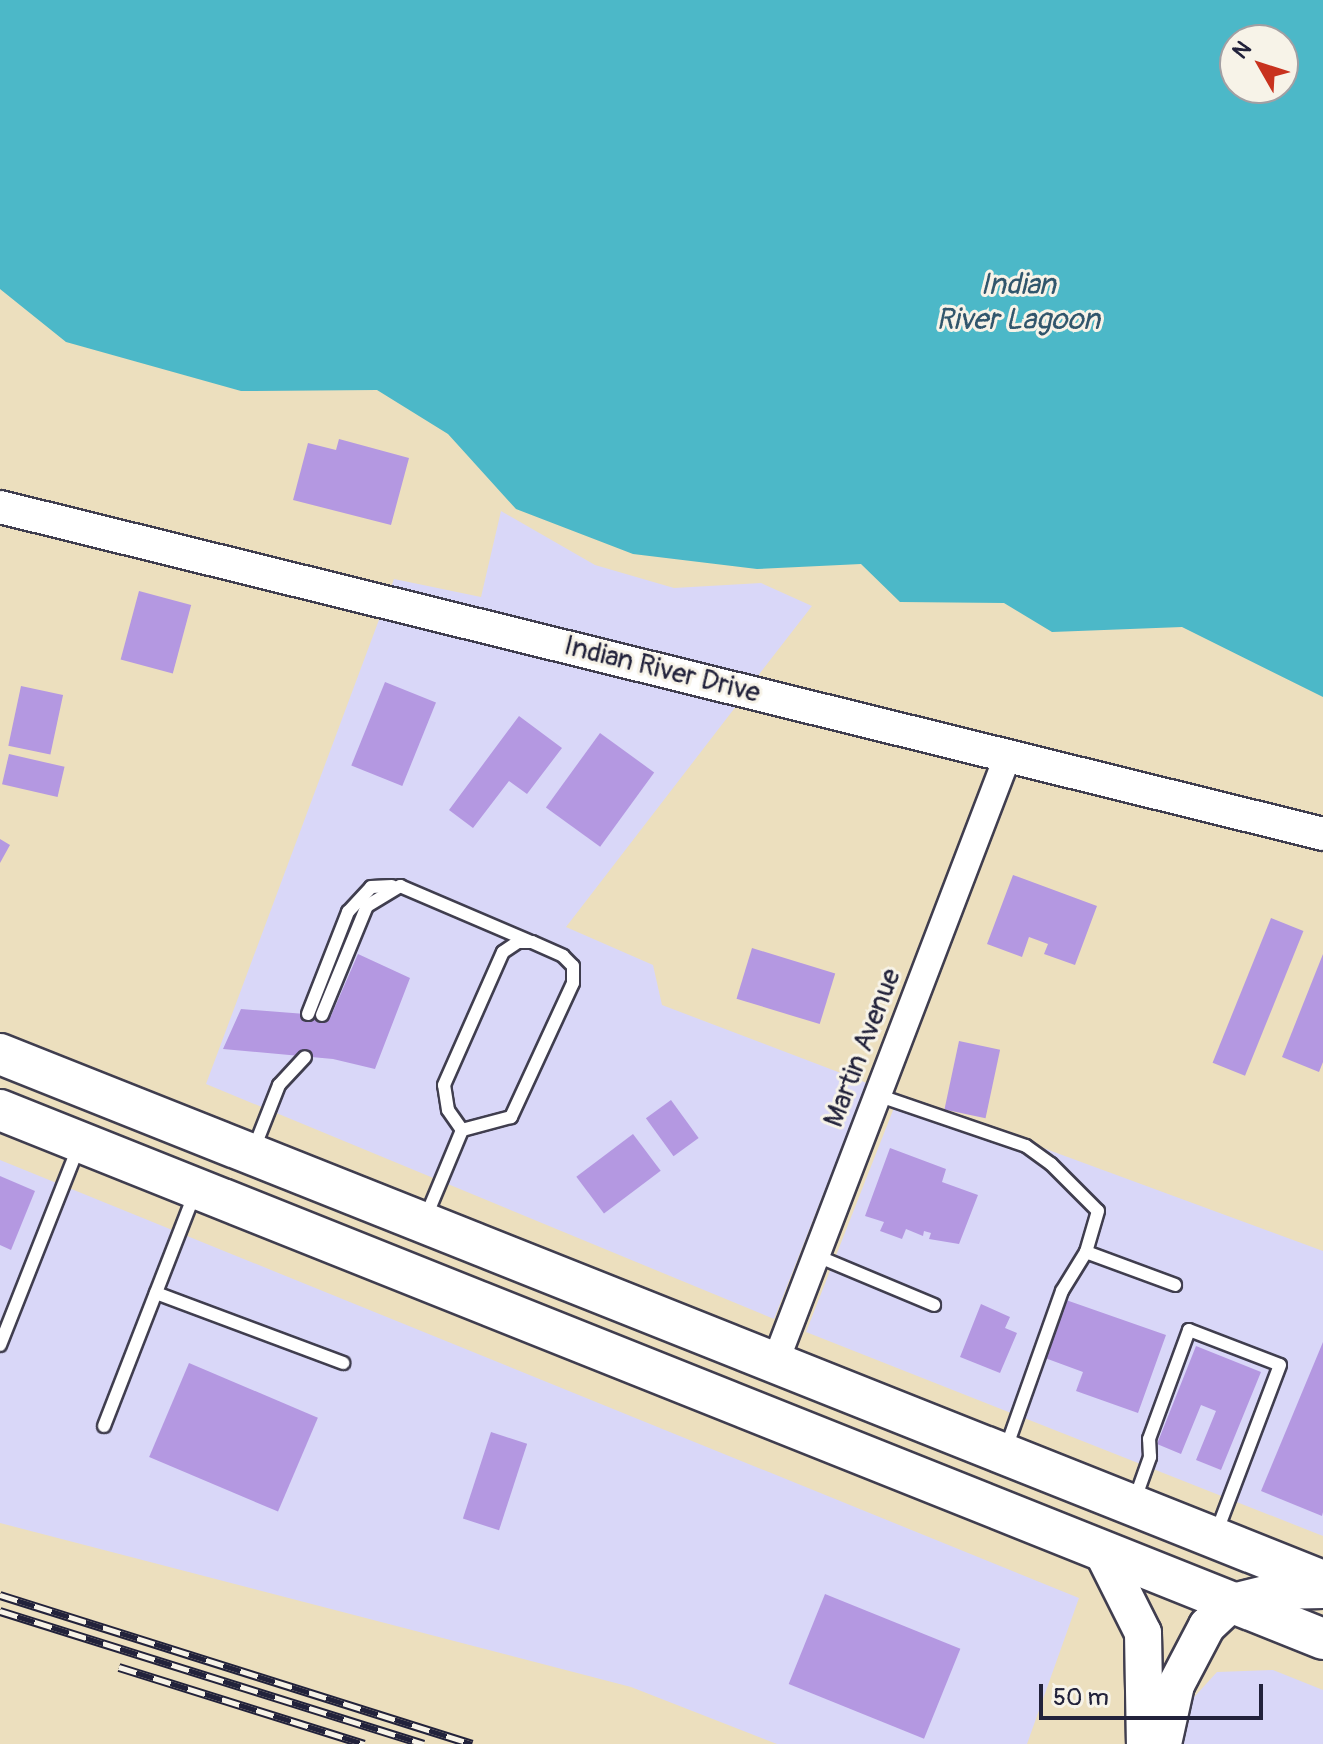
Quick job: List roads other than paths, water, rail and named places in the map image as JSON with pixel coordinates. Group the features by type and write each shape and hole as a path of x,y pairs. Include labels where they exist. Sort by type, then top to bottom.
{"main road":[{"path":"0,1054 1323,1581"},
{"path":"0,1110 1323,1639"},
{"path":"668,1377 738,1375 775,1363"},
{"path":"1101,1549 1143,1633 1145,1744"},
{"path":"1163,1744 1187,1657 1207,1626 1233,1602 1277,1591 1323,1590"}],"street":[{"name":"Indian River Drive","path":"1,511 1323,834"},
{"name":"Martin Avenue","path":"775,1363 880,1096 1008,755"}],"lane":[{"path":"322,1015 367,906 400,886"},
{"path":"308,1014 348,912 371,887 400,886 563,956 573,966 573,983 511,1117 462,1130"},
{"path":"462,1130 448,1110 444,1085 503,952 518,942 532,942"},
{"path":"252,1155 279,1085 298,1056"},
{"path":"880,1096 1026,1146 1051,1164 1098,1211 1086,1252 1062,1291 1004,1454"},
{"path":"423,1223 462,1130"},
{"path":"0,1345 80,1142"},
{"path":"104,1426 196,1189"},
{"path":"1086,1252 1175,1285"},
{"path":"817,1256 934,1305"},
{"path":"156,1293 343,1363"},
{"path":"1132,1505 1150,1457 1149,1439 1189,1330 1280,1365 1214,1538"}],"water":[{"name":"Indian River Lagoon","path":"0,0 1323,0 1323,697 1182,627 1052,632 1004,603 900,602 861,564 757,569 633,554 516,509 448,434 377,390 241,391 66,342 0,289"}],"railway":[{"path":"0,1595 472,1744"},
{"path":"0,1611 424,1744"},
{"path":"119,1667 364,1744"}]}
